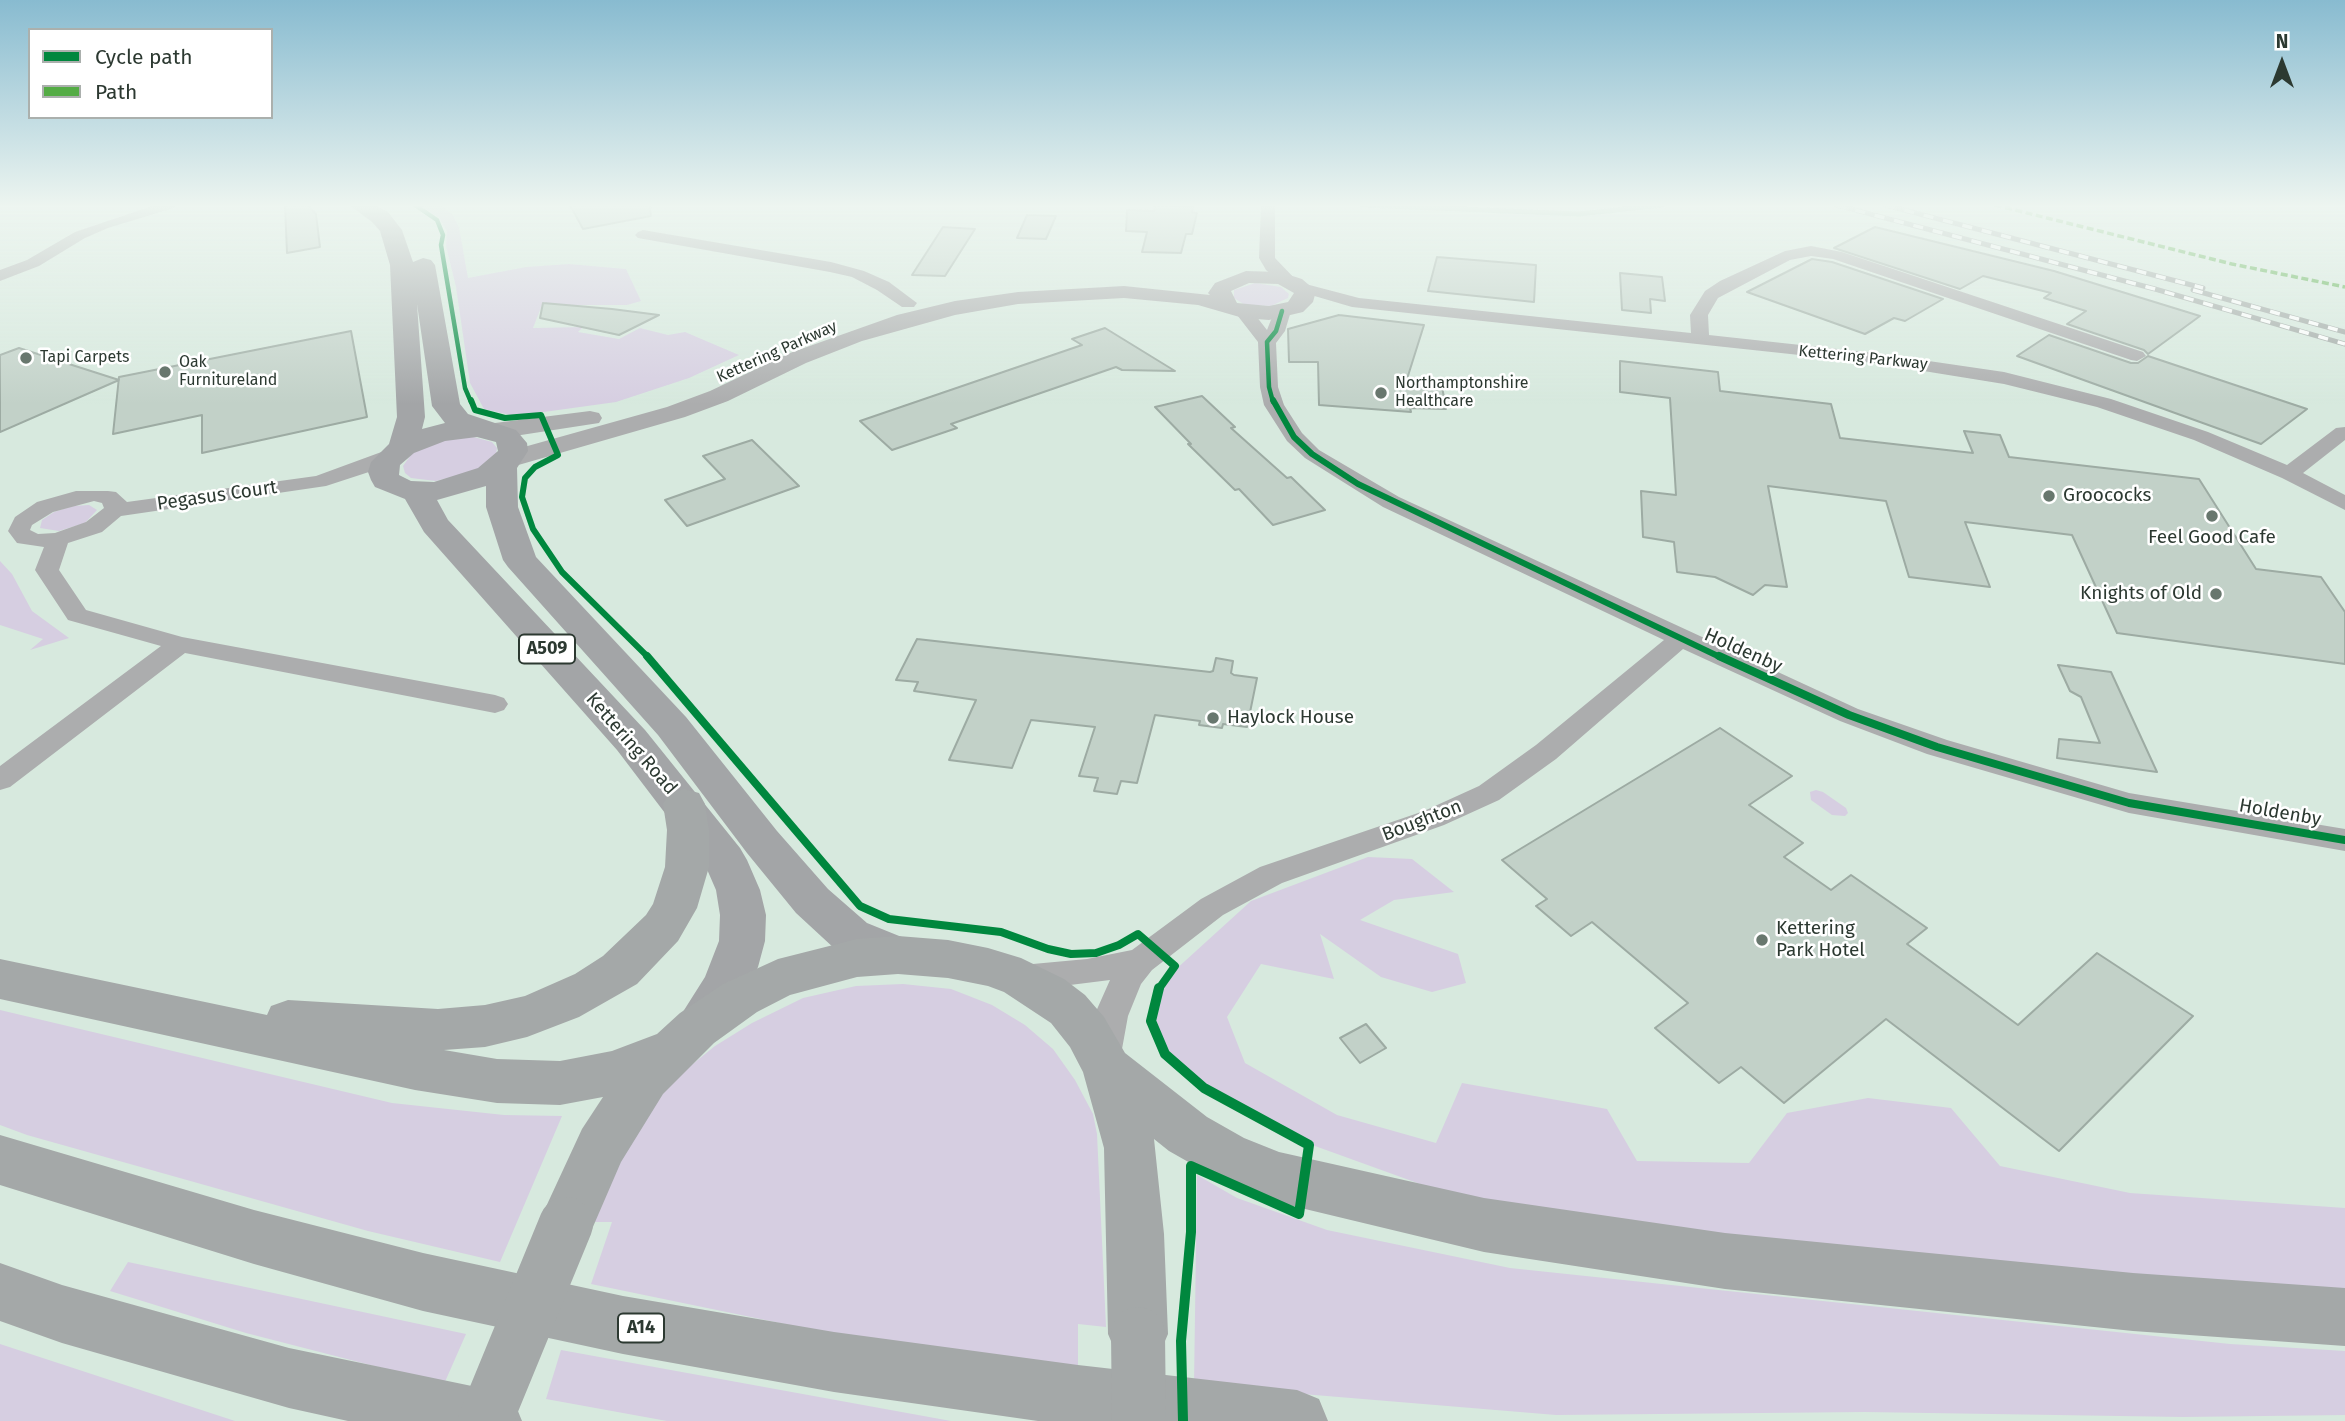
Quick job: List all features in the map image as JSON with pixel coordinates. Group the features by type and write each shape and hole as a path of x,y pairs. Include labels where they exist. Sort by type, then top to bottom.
{"highway":[{"path":"150,1012 438,1030 485,1026 527,1016 562,1003 620,970 662,928 674,908 687,867 688,830 684,804"},
{"path":"0,979 415,1068 530,1083 560,1083 614,1073 683,1039 740,998 778,979 857,958 898,955 961,962 1021,978 1068,1009 1087,1032 1105,1064 1131,1148 1136,1234 1139,1421"},
{"path":"485,1421 585,1178 618,1118 645,1078 683,1039"},
{"path":"1105,1064 1158,1113 1188,1134 1225,1155 1276,1177 1484,1225 1725,1261 2133,1302 2345,1317"},
{"name":"A14","path":"0,1160 267,1241 423,1282 624,1325 834,1363 1297,1421"},
{"path":"0,1292 62,1314 289,1378 491,1421"}],"main road":[{"path":"399,450 411,417 402,271"},
{"path":"424,271 446,406 458,420 496,447"},
{"path":"399,450 439,433 496,447"},
{"path":"406,489 453,488 481,479 496,447"},
{"name":"Kettering Road","path":"496,447 502,507 520,560 672,726 762,842 812,901 850,936 898,955"},
{"name":"Kettering Road","path":"399,450 386,463 383,472 386,480 406,489 435,525 631,740 684,804 725,860 738,890 743,915 742,942 734,967 683,1039"}],"street":[{"path":"844,271 858,274 883,286 908,303"},
{"path":"1248,271 1219,293 1267,342"},
{"path":"496,447 676,412 719,396 798,358 854,336 955,308 1018,298 1124,292 1163,294 1236,308 1292,296 1275,271"},
{"path":"1700,340 1699,314 1711,295 1754,271"},
{"path":"1885,271 2137,356"},
{"name":"Kettering Parkway","path":"496,447 554,425 612,414 686,391 805,336 908,303 971,292 1064,282 1269,276 1292,296 1925,364 2004,378 2151,418 2247,454 2345,504"},
{"name":"Holdenby","path":"1292,296 1276,331 1267,342 1269,387 1274,405 1294,437 1324,463 1391,502 1679,639 1849,715 2003,768 2129,803 2345,840"},
{"path":"2289,474 2343,432"},
{"name":"Pegasus Court","path":"115,510 319,482 368,466 399,450"},
{"name":"Pegasus Court","path":"319,482 406,489"},
{"path":"76,497 108,497 116,502 115,510 94,527 58,539 38,541 25,538 19,531 23,522 32,514 76,497"},
{"path":"58,539 47,570 77,615 180,644 495,704"},
{"name":"Boughton","path":"1105,1064 1106,1038 1128,977 1141,961 1212,907 1271,875 1433,818 1489,793 1546,752 1679,639"},
{"path":"0,780 180,644"},
{"name":"Boughton","path":"1021,978 1087,972 1141,961"}],"shaded area":[{"path":"452,271 467,271 468,278 503,271 627,271 641,301 627,305 542,305 533,328 583,327 578,332 619,339 640,328 668,335 685,332 739,355 689,378 616,402 515,416 484,409 470,383"},
{"path":"1255,283 1281,287 1289,294 1288,298 1271,306 1245,305 1234,298 1234,290"},
{"path":"470,436 492,442 497,448 496,455 479,470 436,481 411,478 405,473 403,466 413,452 439,440"},
{"path":"89,505 97,510 85,523 59,531 40,528 42,520 54,512 73,506"},
{"path":"0,561 12,574 32,611 69,638 30,650 43,639 0,625"},
{"path":"1816,790 1846,808 1848,813 1845,816 1832,815 1811,800 1810,792"},
{"path":"1368,857 1412,859 1454,892 1394,900 1360,920 1458,954 1466,983 1432,992 1381,977 1320,934 1334,979 1261,964 1227,1017 1245,1063 1337,1115 1436,1143 1462,1083 1607,1109 1637,1161 1749,1163 1787,1113 1868,1098 1951,1108 2000,1166 2130,1193 2345,1208 2345,1302 1492,1210 1315,1146 1206,1086 1169,1053 1155,1021 1161,990 1174,971 1251,901"},
{"path":"903,984 951,989 992,1005 1025,1025 1053,1049 1075,1080 1093,1114 1097,1134 1106,1327 1078,1324 1078,1370 833,1334 591,1284 612,1222 594,1222 616,1168 668,1084 715,1046 752,1023 803,998 856,986"},
{"path":"0,1010 392,1103 504,1115 562,1116 500,1262 368,1231 27,1135 0,1125"},
{"path":"1197,1175 1237,1198 1327,1230 1510,1268 2230,1344 2345,1351 2345,1415 2183,1417 1865,1412 1556,1415 1194,1385"},
{"path":"128,1262 466,1334 444,1384 246,1333 110,1291"},
{"path":"0,1344 235,1421 0,1421"},
{"path":"561,1350 951,1421 667,1421 546,1399"}],"building":[{"path":"914,271 948,271 945,276 912,275"},
{"path":"1433,271 1536,271 1534,302 1428,291"},
{"path":"1788,271 1860,271 1943,299 1905,321 1894,318 1865,334 1747,292"},
{"path":"1906,271 2055,271 2200,316 2148,354 2144,350 2067,324 2086,311 2044,298 2051,293 1983,276 1960,289"},
{"path":"1620,273 1662,277 1665,301 1650,299 1651,313 1622,310"},
{"path":"543,303 659,315 619,335 540,318"},
{"path":"1339,315 1424,325 1407,379 1441,381 1446,409 1410,408 1411,412 1319,405 1318,362 1289,362 1288,329"},
{"path":"1105,328 1175,371 1122,370 1116,367 951,424 957,428 892,450 860,421 1082,345 1072,339"},
{"path":"351,331 367,417 202,453 202,415 113,434 119,377"},
{"path":"2049,335 2131,363 2138,363 2148,356 2307,409 2261,444 2017,356"},
{"path":"19,348 119,380 0,432 0,355"},
{"path":"1620,361 1718,372 1720,391 1831,404 1840,438 1973,453 1964,431 2000,435 2009,457 2199,479 2256,569 2321,577 2345,612 2345,664 2117,633 2072,535 1965,522 1990,587 1909,577 1886,501 1768,486 1787,587 1765,585 1753,595 1715,577 1677,572 1674,542 1643,537 1641,491 1676,495 1670,398 1620,392"},
{"path":"1202,396 1235,427 1231,428 1287,478 1291,477 1325,510 1273,525 1239,489 1235,490 1188,444 1191,444 1155,407"},
{"path":"752,440 799,486 687,526 665,500 725,479 703,456"},
{"name":"Haylock House","path":"917,639 1210,672 1213,671 1216,658 1233,661 1231,673 1234,675 1257,678 1247,727 1199,725 1200,721 1155,715 1137,783 1121,781 1117,794 1094,791 1098,778 1079,776 1095,727 1031,720 1012,768 949,760 976,700 914,691 918,682 896,680"},
{"path":"2058,665 2111,672 2157,772 2057,758 2059,739 2100,743 2081,697 2070,691"},
{"name":"Kettering Park Hotel","path":"1720,728 1792,776 1749,805 1803,843 1784,857 1831,890 1851,875 1927,928 1907,944 2018,1025 2097,953 2193,1016 2059,1151 1886,1019 1784,1103 1741,1067 1719,1083 1655,1028 1688,1003 1592,922 1571,936 1536,906 1547,899 1502,860"},
{"path":"1366,1024 1386,1048 1360,1063 1340,1038"}],"railway":[{"path":"2088,271 2345,344"},
{"path":"2139,271 2203,288"},
{"path":"2193,290 2345,332"}],"marked path":[{"path":"2268,271 2345,287"}],"cycle path":[{"path":"445,271 465,388 475,410 505,418 541,415 558,455 535,467 525,478 522,497 533,529 562,572 637,644 860,906 889,919 1001,932 1048,949 1071,954 1096,953 1119,945 1138,934 1175,966 1158,990 1151,1021 1165,1054 1204,1088 1309,1145 1299,1214 1191,1166 1191,1232 1181,1341 1183,1421"},
{"path":"1282,311 1276,331 1267,342 1269,387 1274,405 1294,437 1312,454 1391,502 1787,688 1849,715 1937,747 2129,803 2345,840"}],"place":[{"name":"Tapi Carpets","path":"26,358"},
{"name":"Oak Furnitureland","path":"165,372"},
{"name":"Northamptonshire Healthcare","path":"1381,393"},
{"name":"Groococks","path":"2049,496"},
{"name":"Feel Good Cafe","path":"2212,516"},
{"name":"Knights of Old","path":"2216,594"},
{"name":"Haylock House","path":"1213,718"},
{"name":"Kettering Park Hotel","path":"1762,940"}]}
